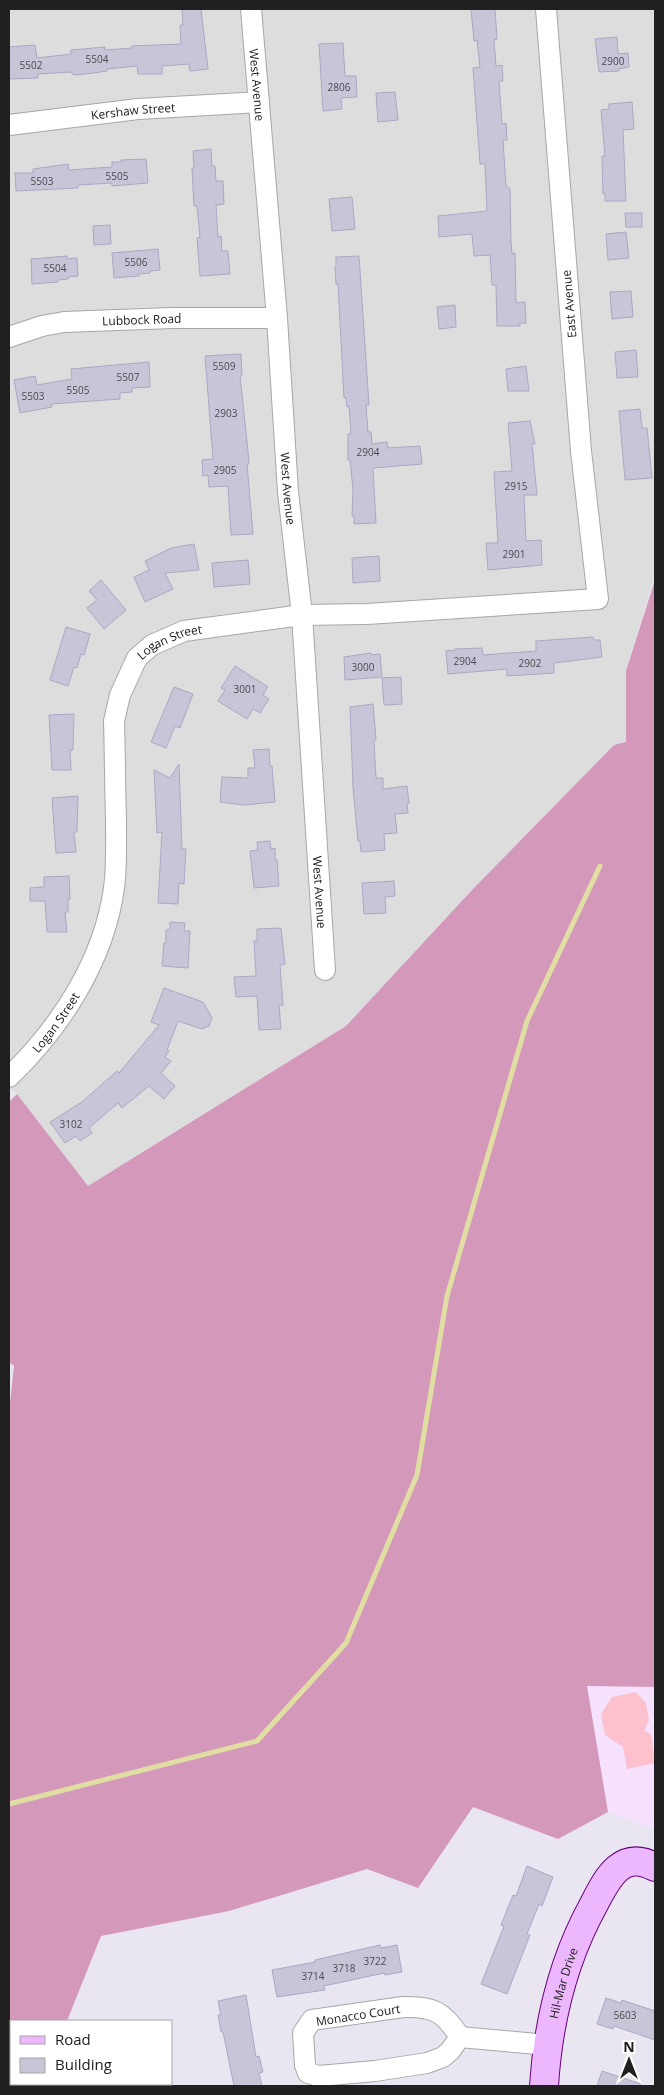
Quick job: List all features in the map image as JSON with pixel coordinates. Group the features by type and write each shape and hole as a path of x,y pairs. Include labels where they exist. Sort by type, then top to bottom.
{"street":[{"name":"West Avenue","path":"251,9 277,318 288,492 302,615 325,970"},
{"name":"East Avenue","path":"546,9 580,432 598,600"},
{"name":"Kershaw Street","path":"9,125 138,109 259,102"},
{"name":"Lubbock Road","path":"9,337 42,326 64,322 172,318 277,318"},
{"name":"Logan Street","path":"9,1077 44,1041 66,1009 88,971 105,932 114,888 116,842 114,722 123,687 137,658 152,645 184,631 302,615 367,614 598,600"},
{"name":"Hil-Mar Drive","path":"544,2086 548,2045 559,1990 582,1926 609,1875 622,1865 633,1862 649,1863 655,1866"},
{"name":"Monacco Court","path":"403,2007 422,2007 436,2010 445,2017 460,2037 443,2057 427,2063 375,2071 319,2076 308,2073 305,2065 303,2033 312,2020 403,2007"},
{"path":"460,2037 548,2045"}],"shaded area":[{"path":"9,9 655,9 655,574 626,671 626,742 614,745 473,889 346,1026 88,1186 17,1094 9,1088"},
{"path":"655,583 655,1687 587,1686 608,1812 558,1839 473,1807 418,1888 367,1869 229,1911 101,1936 67,2020 10,2020 9,2037 9,1412 14,1366 9,1362 9,1102 17,1094 88,1186 346,1026 473,889 614,745 626,742 626,671"},
{"path":"587,1686 655,1687 655,1829 608,1812"},
{"path":"636,1692 646,1703 649,1721 644,1730 651,1734 655,1763 627,1769 623,1747 605,1735 601,1714 612,1697"}],"building":[{"path":"182,9 201,9 208,69 190,71 189,64 162,66 162,74 138,74 137,66 76,75 72,74 72,72 38,74 38,78 9,79 9,47 35,45 37,58 71,54 71,50 105,47 105,50 132,48 132,46 181,44 180,25 183,25"},
{"path":"471,9 495,9 497,39 494,40 496,66 502,65 503,81 499,81 502,124 506,123 507,140 503,140 506,185 510,189 511,242 512,254 515,253 516,303 525,302 526,323 520,323 520,326 497,326 496,285 492,285 490,255 474,256 472,234 439,237 438,216 487,211 485,164 480,164 473,68 480,67 477,40 474,41"},
{"path":"617,37 618,54 628,53 629,67 619,69 619,71 599,72 595,39"},
{"path":"343,43 345,76 356,76 357,97 341,98 342,109 323,111 319,44"},
{"path":"395,92 398,120 378,122 376,93"},
{"path":"632,102 634,129 623,130 626,201 605,201 605,194 603,194 602,156 605,156 601,110 609,109 609,104"},
{"path":"211,149 212,166 215,166 216,181 223,181 224,204 216,205 218,237 221,236 222,251 228,251 230,274 200,276 197,238 200,237 197,206 194,206 193,151"},
{"path":"146,159 148,183 112,186 112,183 78,185 78,188 16,191 15,173 33,173 33,169 68,164 69,170 112,167 112,162"},
{"path":"352,197 355,229 332,231 329,199"},
{"path":"625,213 642,213 642,227 626,227"},
{"path":"110,225 111,244 94,245 93,226"},
{"path":"626,232 629,258 608,260 606,234"},
{"path":"158,249 160,270 139,274 139,276 114,278 112,253"},
{"path":"67,256 67,259 77,258 78,276 58,280 58,282 32,284 31,259"},
{"path":"359,256 369,405 366,405 368,432 371,432 372,444 387,442 388,448 420,446 422,464 373,468 376,523 354,524 354,516 352,516 353,489 350,460 348,460 348,434 351,434 349,406 347,407 346,398 344,398 338,284 336,284 335,267 336,257"},
{"path":"631,291 633,317 612,319 610,292"},
{"path":"455,305 456,327 439,329 437,307"},
{"path":"636,350 638,377 617,378 615,352"},
{"path":"241,354 242,376 240,376 248,451 249,464 247,464 253,534 231,535 228,486 209,487 208,475 203,476 202,460 213,459 205,356"},
{"path":"149,362 150,387 132,388 132,392 120,393 120,399 51,404 52,407 20,413 14,380 35,376 37,385 72,379 71,369"},
{"path":"526,366 529,391 508,391 506,369"},
{"path":"640,409 642,428 647,428 652,478 625,480 619,411"},
{"path":"530,421 535,444 532,444 537,495 524,495 526,541 541,540 542,565 488,570 486,543 498,543 494,472 512,471 508,423"},
{"path":"194,544 199,570 165,573 173,589 145,602 134,577 149,570 145,561 171,548"},
{"path":"379,556 380,581 353,583 352,558"},
{"path":"248,560 250,584 214,587 212,563"},
{"path":"101,580 126,610 104,629 87,608 97,600 89,591"},
{"path":"66,627 90,634 84,655 81,654 77,668 74,667 68,686 50,680"},
{"path":"593,637 594,640 600,640 602,657 554,663 554,673 507,676 507,669 448,674 446,651 482,648 483,655 536,651 536,641"},
{"path":"371,653 371,655 380,654 382,677 345,680 344,657"},
{"path":"235,666 268,687 263,695 269,699 260,713 253,709 247,719 218,701 225,690 221,688"},
{"path":"401,677 402,704 384,705 382,678"},
{"path":"174,687 193,694 180,728 175,726 166,748 151,742"},
{"path":"373,704 376,740 374,740 376,778 383,778 383,789 407,786 409,803 407,803 408,813 395,814 397,833 384,834 385,850 361,852 360,841 358,841 353,787 350,707"},
{"path":"74,714 73,750 70,750 71,770 52,770 49,715"},
{"path":"269,749 275,802 244,805 220,802 222,777 248,778 248,768 255,768 253,750"},
{"path":"179,764 182,849 186,849 184,884 179,883 178,904 158,903 162,832 157,833 154,770 170,778"},
{"path":"78,796 77,832 74,832 76,852 56,853 52,798"},
{"path":"270,841 271,849 275,848 279,886 254,888 250,851 258,850 257,842"},
{"path":"69,876 70,899 68,899 68,912 65,912 67,932 47,932 45,901 30,901 30,888 44,887 44,877"},
{"path":"394,881 395,896 385,897 386,913 364,914 362,883"},
{"path":"170,922 185,923 184,931 190,931 188,968 162,966 166,930 170,930"},
{"path":"281,928 285,964 280,965 283,1005 279,1005 281,1029 259,1030 257,996 236,997 234,977 256,976 254,941 257,941 257,929"},
{"path":"164,988 203,1002 212,1018 209,1026 202,1029 178,1021 167,1050 169,1051 165,1057 171,1061 161,1073 175,1086 164,1099 149,1086 122,1108 118,1103 89,1128 92,1133 80,1141 76,1136 65,1143 50,1122 82,1102 117,1071 119,1073 159,1025 151,1022"},
{"path":"527,1866 553,1877 542,1906 539,1904 527,1934 530,1935 507,1994 481,1984 504,1926 501,1925 513,1895 516,1896"},
{"path":"380,1945 381,1948 397,1945 402,1972 385,1975 385,1973 324,1986 325,1990 277,1997 272,1970 315,1962 315,1960"},
{"path":"246,1995 256,2057 259,2056 263,2072 259,2073 262,2086 234,2086 218,2015 221,2015 218,2001"},
{"path":"606,1998 621,2003 622,2000 655,2011 655,2040 614,2026 613,2029 597,2024"},
{"path":"602,2071 641,2084 640,2086 597,2086"}],"waterway":[{"path":"9,1804 257,1741 346,1643 417,1475 447,1296 527,1021 600,866"}]}
